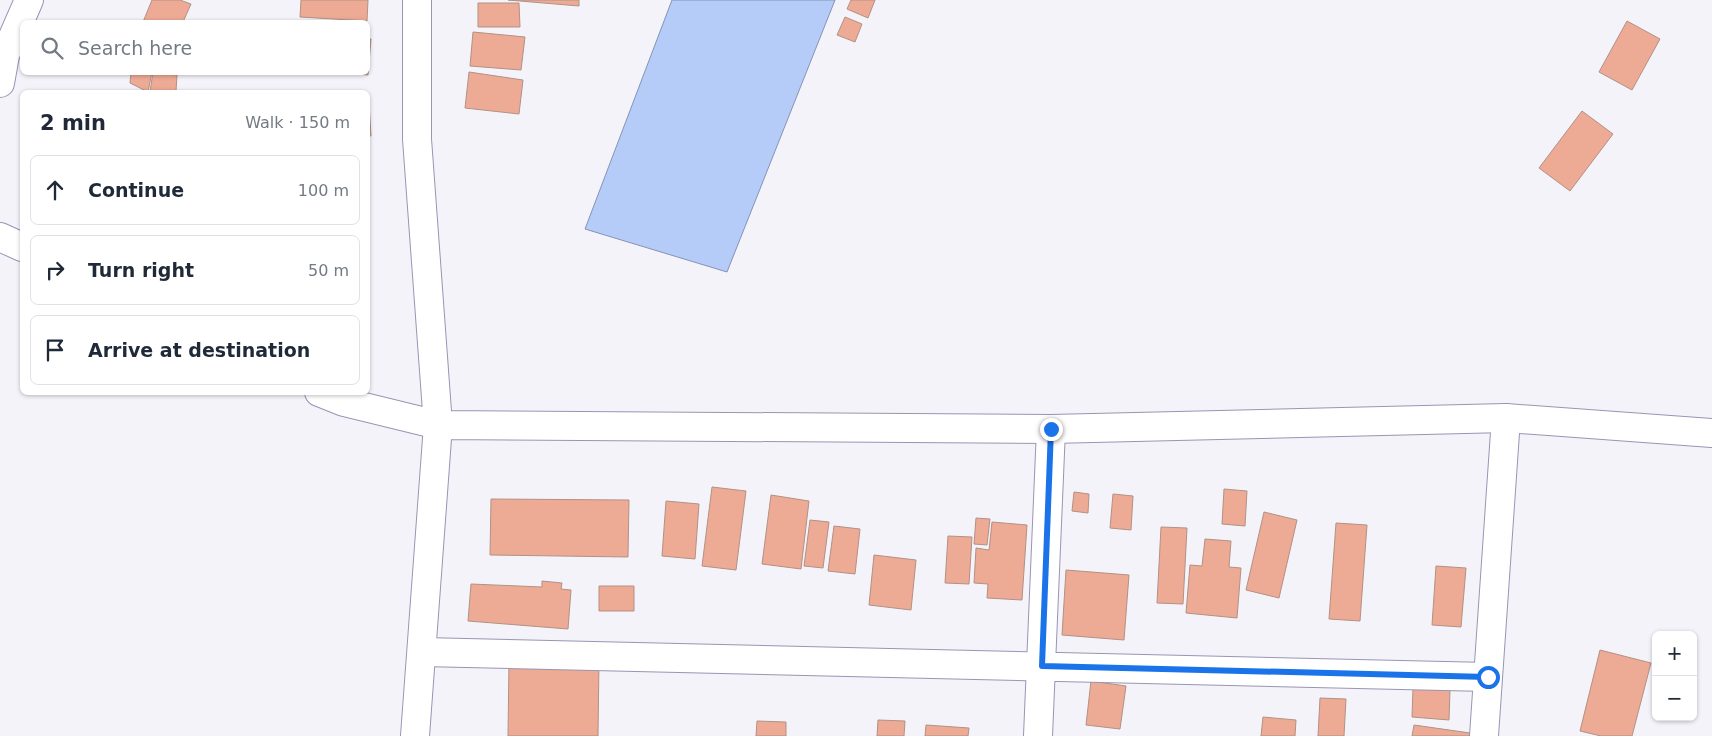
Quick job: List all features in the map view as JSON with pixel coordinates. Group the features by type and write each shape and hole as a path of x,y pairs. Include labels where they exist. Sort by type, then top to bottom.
{"street":[{"path":"20,20 29,0"},
{"path":"415,736 438,425 417,139 417,0"},
{"path":"0,83 5,55 20,21"},
{"path":"0,237 20,246"},
{"path":"326,395 344,402 438,425 1051,429 1506,418 1712,433"},
{"path":"1484,736 1506,418"},
{"path":"1038,736 1051,429"},
{"path":"422,652 1488,677"}],"water":[{"path":"672,0 835,0 727,272 585,229"}],"building":[{"path":"152,0 180,0 191,4 184,20 144,20"},
{"path":"301,0 368,0 367,20 300,17"},
{"path":"508,0 579,0 579,6"},
{"path":"851,0 875,0 868,18 847,9"},
{"path":"478,3 519,3 520,27 478,27"},
{"path":"845,17 862,24 855,42 837,35"},
{"path":"1627,21 1660,39 1632,90 1599,72"},
{"path":"473,32 525,37 521,70 470,66"},
{"path":"469,72 523,80 519,114 465,108"},
{"path":"131,75 151,75 148,90 144,90 130,83"},
{"path":"153,75 177,75 176,90 150,90"},
{"path":"1582,111 1613,134 1570,191 1539,168"},
{"path":"712,487 746,491 736,570 702,566"},
{"path":"1224,489 1247,491 1245,526 1222,524"},
{"path":"1074,492 1089,494 1088,513 1072,511"},
{"path":"1113,494 1133,496 1131,530 1110,528"},
{"path":"771,495 809,501 801,569 762,564"},
{"path":"491,499 629,500 628,557 490,555"},
{"path":"666,501 699,504 695,559 662,556"},
{"path":"1264,512 1297,520 1279,598 1246,590"},
{"path":"976,518 990,519 987,545 974,544"},
{"path":"810,520 829,522 823,568 804,566"},
{"path":"992,522 1027,525 1022,600 987,598 988,584 974,583 976,548 989,550"},
{"path":"1336,523 1367,525 1360,621 1329,619"},
{"path":"834,526 860,529 855,574 828,571"},
{"path":"1161,527 1187,528 1183,604 1157,603"},
{"path":"948,536 972,537 969,584 945,583"},
{"path":"1205,539 1231,541 1229,567 1241,568 1237,618 1186,613 1190,565 1202,566"},
{"path":"874,555 916,560 911,610 869,605"},
{"path":"1436,566 1466,568 1461,627 1432,625"},
{"path":"1066,570 1129,575 1124,640 1062,635"},
{"path":"542,581 562,583 561,589 571,590 568,629 468,621 471,584 542,587"},
{"path":"599,586 634,586 634,611 599,611"},
{"path":"1600,650 1651,663 1632,736 1601,736 1580,731"},
{"path":"509,660 599,661 598,736 508,736"},
{"path":"1091,681 1126,686 1120,729 1086,725"},
{"path":"1413,688 1450,690 1449,720 1412,717"},
{"path":"1320,698 1346,699 1344,736 1318,736"},
{"path":"1263,717 1296,720 1295,736 1261,736"},
{"path":"878,720 905,721 904,736 877,736"},
{"path":"757,721 786,722 786,736 756,736"},
{"path":"926,725 969,728 968,736 925,736"},
{"path":"1414,725 1470,733 1469,736 1412,736"}],"route":[{"path":"1051,429 1042,666 1488,677"}]}
